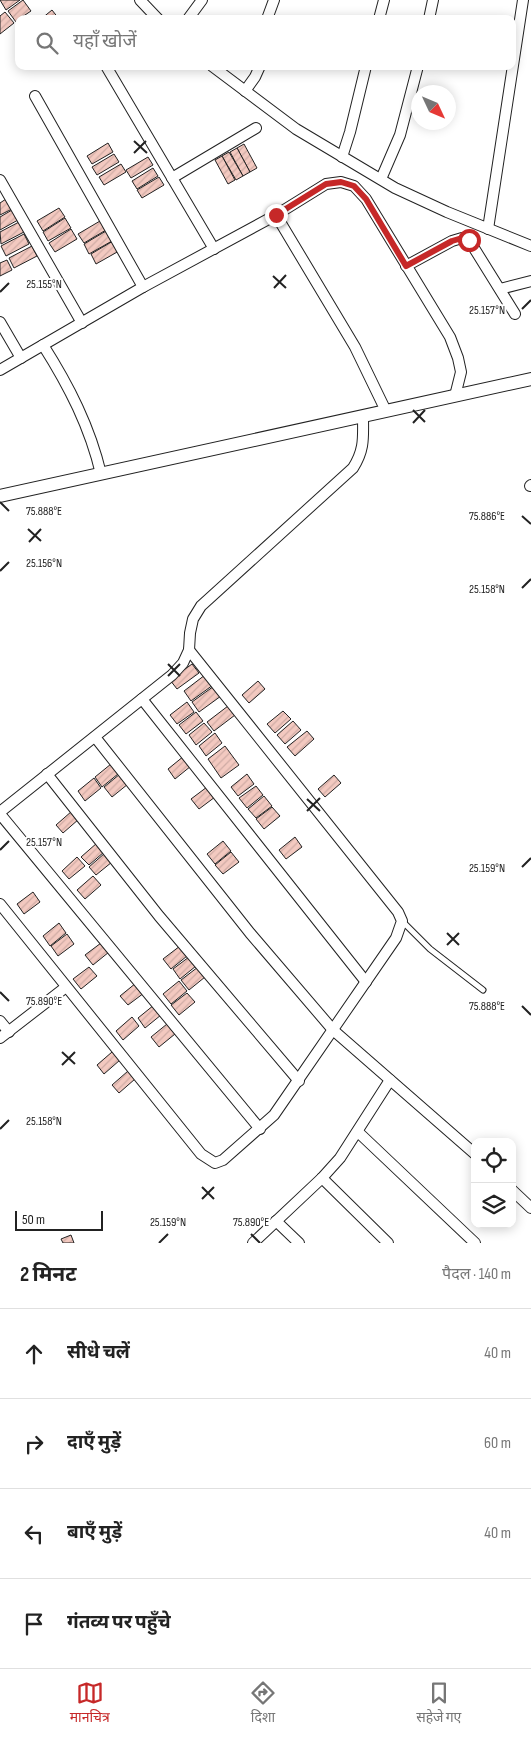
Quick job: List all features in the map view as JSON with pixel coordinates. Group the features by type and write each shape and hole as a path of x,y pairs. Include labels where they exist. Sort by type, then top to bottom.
{"street":[{"path":"140,0 154,15"},
{"path":"191,15 202,0"},
{"path":"268,15 274,0"},
{"path":"380,15 384,0"},
{"path":"430,15 433,0"},
{"path":"516,40 522,0"},
{"path":"108,70 214,248"},
{"path":"217,70 296,129 381,179 447,212 531,246"},
{"path":"245,91 258,70"},
{"path":"342,157 365,70"},
{"path":"381,179 400,135 417,70"},
{"path":"488,229 512,70"},
{"path":"35,96 143,287"},
{"path":"172,178 256,128"},
{"path":"0,180 82,322"},
{"path":"0,370 143,287 276,215 326,184 341,182 354,186 366,199 450,338 461,372 455,396"},
{"path":"276,215 355,347 386,411"},
{"path":"406,266 452,241 462,238 469,240 515,314"},
{"path":"500,289 531,281"},
{"path":"0,322 21,358"},
{"path":"43,345 66,381 96,454 101,474"},
{"path":"0,496 531,379"},
{"path":"260,1129 0,813 172,675 183,663 189,650 193,619 201,606 353,468 361,456 364,443 363,416"},
{"path":"0,904 201,1154 208,1160 215,1163 224,1160 274,1115 396,938 402,921 398,912 189,650"},
{"path":"142,699 366,982"},
{"path":"95,736 250,933 333,1030 471,1151"},
{"path":"47,774 159,916 299,1081"},
{"path":"0,1038 66,987"},
{"path":"0,1021 9,1032"},
{"path":"253,1243 322,1178 340,1158 390,1080"},
{"path":"358,1132 475,1243"},
{"path":"322,1178 388,1243"},
{"path":"516,1194 531,1208"},
{"path":"276,1221 299,1243"}],"lane":[{"path":"402,921 430,950 483,990"}],"building":[{"path":"0,0 20,0 6,10"},
{"path":"23,0 31,11 25,15 15,15 15,21 8,11"},
{"path":"52,10 56,15 46,15"},
{"path":"5,12 14,23 0,34 0,16"},
{"path":"108,143 113,152 92,164 87,156"},
{"path":"244,144 257,168 250,172 237,148"},
{"path":"237,148 250,172 243,176 230,152"},
{"path":"229,152 243,176 236,180 222,156"},
{"path":"114,154 119,162 97,175 92,167"},
{"path":"222,156 235,180 228,184 215,160"},
{"path":"148,157 153,165 131,178 126,170"},
{"path":"121,164 126,172 104,185 99,177"},
{"path":"153,168 158,176 137,189 132,181"},
{"path":"159,177 164,185 142,198 137,190"},
{"path":"6,199 12,209 0,215 0,203"},
{"path":"59,208 65,217 43,231 37,221"},
{"path":"12,210 18,220 0,230 0,217"},
{"path":"65,218 71,228 48,241 43,232"},
{"path":"100,221 106,230 84,243 78,234"},
{"path":"19,222 24,232 1,244 0,232"},
{"path":"71,229 77,239 55,252 49,243"},
{"path":"106,231 112,241 89,254 84,244"},
{"path":"24,234 29,244 6,256 1,246"},
{"path":"113,241 119,251 96,264 91,254"},
{"path":"32,246 37,256 14,268 9,258"},
{"path":"7,260 12,270 0,276 0,263"},
{"path":"192,664 199,673 177,689 170,680"},
{"path":"205,675 213,685 191,701 184,691"},
{"path":"258,681 265,689 249,703 242,695"},
{"path":"214,686 221,696 199,712 192,702"},
{"path":"187,702 194,712 177,724 170,715"},
{"path":"228,706 235,715 214,731 207,722"},
{"path":"283,711 291,719 275,733 267,724"},
{"path":"196,712 203,721 186,734 179,725"},
{"path":"293,721 301,730 285,744 277,735"},
{"path":"204,723 212,732 196,745 189,735"},
{"path":"307,731 314,739 295,756 287,747"},
{"path":"215,733 222,743 206,756 199,746"},
{"path":"225,746 239,765 221,778 208,759"},
{"path":"184,756 191,766 175,779 168,769"},
{"path":"111,764 118,774 102,787 95,777"},
{"path":"120,774 128,784 112,797 104,787"},
{"path":"247,774 254,784 238,796 231,787"},
{"path":"334,775 341,783 325,797 318,789"},
{"path":"94,778 101,788 85,801 78,791"},
{"path":"256,786 263,795 247,808 239,798"},
{"path":"207,787 215,797 199,809 191,799"},
{"path":"264,796 272,806 256,818 248,809"},
{"path":"272,807 280,816 264,829 256,819"},
{"path":"72,811 79,819 63,833 56,825"},
{"path":"295,837 302,847 286,859 279,850"},
{"path":"223,841 231,851 215,864 207,854"},
{"path":"97,843 104,852 89,865 81,857"},
{"path":"231,852 239,862 223,874 215,865"},
{"path":"105,853 112,862 96,875 89,867"},
{"path":"77,857 85,866 69,879 62,871"},
{"path":"93,876 101,885 85,899 77,890"},
{"path":"33,892 40,902 24,914 17,904"},
{"path":"59,923 66,933 50,946 43,936"},
{"path":"67,934 74,944 58,956 51,946"},
{"path":"101,943 109,952 93,965 85,955"},
{"path":"180,946 187,956 171,969 163,959"},
{"path":"189,957 196,966 180,979 173,969"},
{"path":"89,967 97,976 81,989 73,979"},
{"path":"198,967 205,977 189,990 181,980"},
{"path":"179,981 187,991 171,1004 163,994"},
{"path":"136,983 144,993 128,1005 120,996"},
{"path":"187,993 195,1002 179,1015 171,1005"},
{"path":"154,1005 161,1015 145,1028 138,1018"},
{"path":"132,1017 139,1026 123,1040 116,1031"},
{"path":"167,1024 175,1034 159,1047 151,1037"},
{"path":"112,1052 120,1060 104,1074 97,1065"},
{"path":"128,1071 135,1079 119,1093 112,1085"},
{"path":"71,1235 74,1243 63,1243 61,1239"}],"route":[{"path":"276,215 326,184 341,182 354,186 366,199 406,266 452,241 462,238 469,240"}]}
